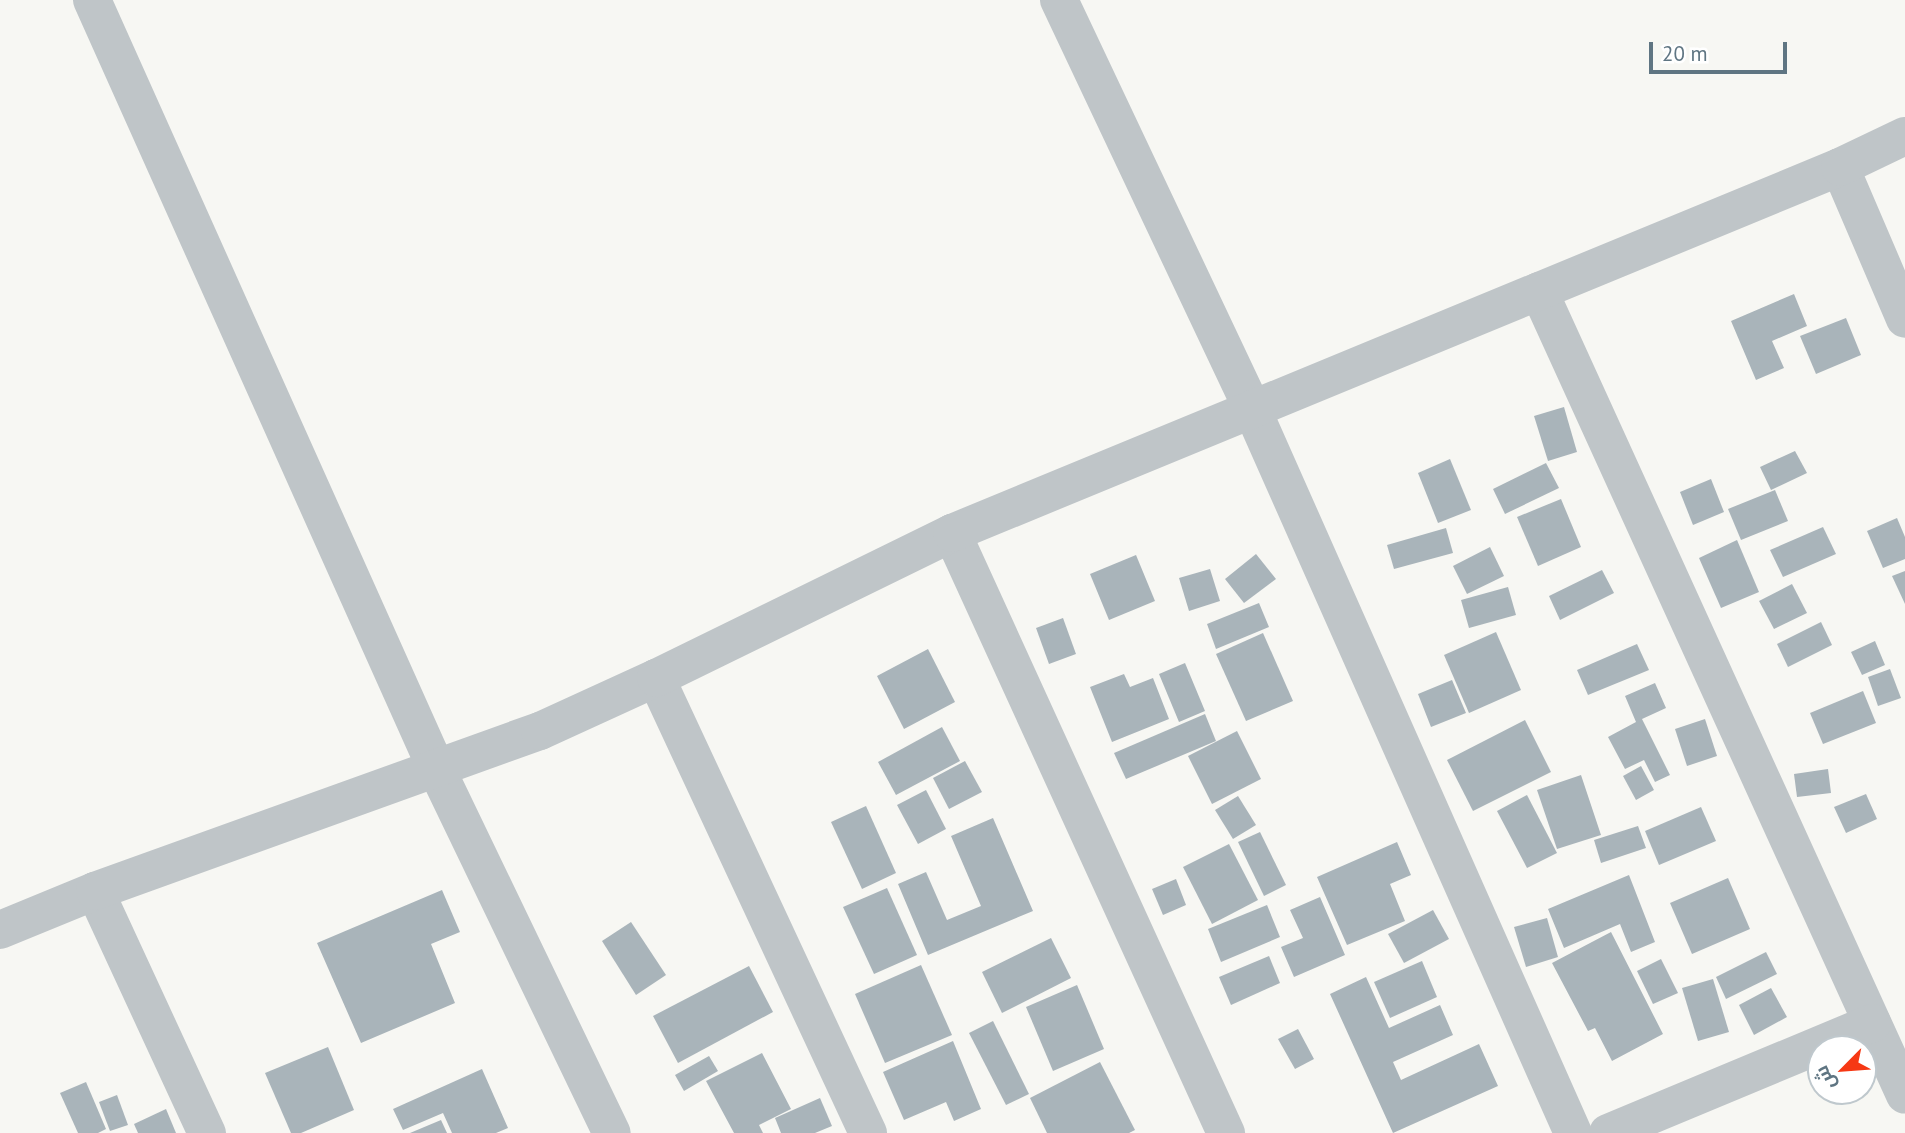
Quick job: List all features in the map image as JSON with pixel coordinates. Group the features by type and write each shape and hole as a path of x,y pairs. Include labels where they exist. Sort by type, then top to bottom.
{"street":[{"path":"92,0 436,768 612,1133"},
{"path":"1059,0 1252,409 1573,1133"},
{"path":"0,930 95,891 524,737 656,678 952,533 1840,167 1905,136"},
{"path":"1840,167 1905,319"},
{"path":"1539,291 1905,1095"},
{"path":"952,533 1226,1133"},
{"path":"656,678 868,1133"},
{"path":"95,891 207,1133"},
{"path":"1608,1133 1871,1023"}],"building":[{"path":"1794,294 1807,326 1772,341 1784,368 1756,380 1731,321"},
{"path":"1846,318 1861,355 1816,374 1800,336"},
{"path":"1564,407 1577,452 1548,461 1534,416"},
{"path":"1795,451 1807,473 1771,490 1760,467"},
{"path":"1450,459 1471,510 1438,523 1418,473"},
{"path":"1546,463 1559,488 1505,514 1493,489"},
{"path":"1711,479 1724,512 1693,525 1680,492"},
{"path":"1775,490 1788,521 1741,540 1728,509"},
{"path":"1561,499 1581,547 1538,566 1517,517"},
{"path":"1897,518 1905,537 1905,559 1883,568 1867,531"},
{"path":"1823,527 1836,554 1783,577 1770,550"},
{"path":"1446,528 1453,553 1394,569 1387,545"},
{"path":"1737,540 1759,592 1721,608 1699,558"},
{"path":"1490,547 1504,576 1467,594 1453,566"},
{"path":"1256,554 1276,579 1244,603 1225,579"},
{"path":"1136,555 1155,601 1109,620 1090,574"},
{"path":"1210,569 1220,601 1189,611 1179,578"},
{"path":"1602,570 1614,593 1560,620 1549,596"},
{"path":"1905,571 1905,604 1892,576"},
{"path":"1792,584 1807,613 1774,629 1759,601"},
{"path":"1508,587 1516,615 1469,628 1461,600"},
{"path":"1259,603 1269,627 1216,649 1207,624"},
{"path":"1063,618 1076,654 1049,664 1036,628"},
{"path":"1821,622 1832,645 1788,667 1777,644"},
{"path":"1496,632 1521,690 1469,713 1444,655"},
{"path":"1263,633 1293,701 1246,721 1216,654"},
{"path":"1875,641 1885,665 1862,675 1851,652"},
{"path":"1637,644 1649,670 1588,695 1577,670"},
{"path":"928,649 955,702 904,729 877,676"},
{"path":"1185,663 1205,711 1179,722 1159,674"},
{"path":"1890,669 1901,698 1878,706 1868,677"},
{"path":"1124,674 1130,687 1153,678 1169,719 1112,742 1090,687"},
{"path":"1452,680 1466,713 1431,727 1418,694"},
{"path":"1655,683 1666,708 1642,719 1670,775 1655,782 1644,760 1625,769 1608,737 1636,722 1625,696"},
{"path":"1863,691 1876,723 1823,744 1810,713"},
{"path":"1205,714 1216,741 1126,779 1114,753"},
{"path":"1705,719 1717,756 1687,766 1675,729"},
{"path":"1525,720 1551,772 1473,811 1447,760"},
{"path":"942,727 960,761 896,795 878,762"},
{"path":"1237,731 1261,779 1212,804 1188,756"},
{"path":"965,761 982,792 949,809 933,778"},
{"path":"1641,766 1654,790 1636,800 1623,776"},
{"path":"1828,769 1831,793 1797,797 1794,774"},
{"path":"1581,775 1601,835 1557,849 1537,790"},
{"path":"926,790 946,829 918,844 897,805"},
{"path":"1866,794 1877,819 1846,833 1834,807"},
{"path":"1527,795 1557,853 1527,868 1497,811"},
{"path":"1238,796 1256,825 1233,839 1215,810"},
{"path":"866,806 896,873 862,889 831,822"},
{"path":"1701,807 1716,841 1659,865 1645,831"},
{"path":"993,818 1033,911 928,955 898,884 926,872 947,920 981,906 951,836"},
{"path":"1638,826 1646,848 1601,863 1594,840"},
{"path":"1260,832 1286,885 1264,896 1238,842"},
{"path":"1397,842 1411,875 1390,884 1405,921 1347,945 1317,877"},
{"path":"1229,844 1258,900 1212,924 1183,867"},
{"path":"1629,875 1655,942 1631,952 1620,924 1564,948 1548,909"},
{"path":"1728,878 1750,929 1692,954 1670,903"},
{"path":"1176,879 1186,905 1163,915 1152,889"},
{"path":"887,888 917,955 874,974 843,907"},
{"path":"442,890 460,932 431,944 455,1003 361,1043 317,943"},
{"path":"1320,897 1345,955 1294,977 1281,947 1303,938 1290,910"},
{"path":"1267,905 1280,937 1221,962 1208,929"},
{"path":"1433,910 1449,939 1404,963 1388,934"},
{"path":"1547,918 1558,957 1526,967 1514,927"},
{"path":"631,922 666,975 636,995 602,941"},
{"path":"1611,932 1663,1034 1612,1061 1595,1028 1588,1031 1552,963"},
{"path":"1051,938 1071,978 1002,1013 982,972"},
{"path":"1766,952 1777,974 1726,999 1716,977"},
{"path":"1269,956 1280,983 1231,1005 1219,977"},
{"path":"1661,959 1678,993 1653,1004 1637,971"},
{"path":"1422,961 1437,997 1390,1018 1374,982"},
{"path":"921,965 952,1035 885,1063 855,994"},
{"path":"749,966 773,1012 678,1063 653,1016"},
{"path":"1366,977 1389,1028 1440,1005 1453,1035 1393,1062 1401,1080 1479,1044 1498,1086 1393,1133 1330,994"},
{"path":"1713,979 1729,1032 1698,1041 1682,988"},
{"path":"1077,985 1104,1049 1053,1071 1026,1007"},
{"path":"1771,988 1787,1017 1754,1035 1739,1005"},
{"path":"993,1021 1029,1094 1006,1105 969,1033"},
{"path":"1298,1029 1314,1059 1295,1069 1278,1039"},
{"path":"953,1041 981,1109 954,1121 946,1102 904,1120 883,1072"},
{"path":"328,1047 354,1110 301,1133 291,1133 265,1073"},
{"path":"762,1053 791,1109 759,1125 763,1133 734,1133 706,1081"},
{"path":"709,1056 718,1071 684,1091 675,1075"},
{"path":"1100,1062 1135,1130 1129,1133 1047,1133 1030,1098"},
{"path":"482,1069 508,1128 496,1133 452,1133 443,1113 403,1130 393,1109"},
{"path":"86,1082 106,1129 98,1133 78,1133 60,1093"},
{"path":"117,1095 128,1125 110,1131 99,1102"},
{"path":"820,1098 832,1126 815,1133 781,1133 775,1118"},
{"path":"166,1109 176,1133 138,1133 134,1124"},
{"path":"441,1120 447,1133 410,1133"}]}
